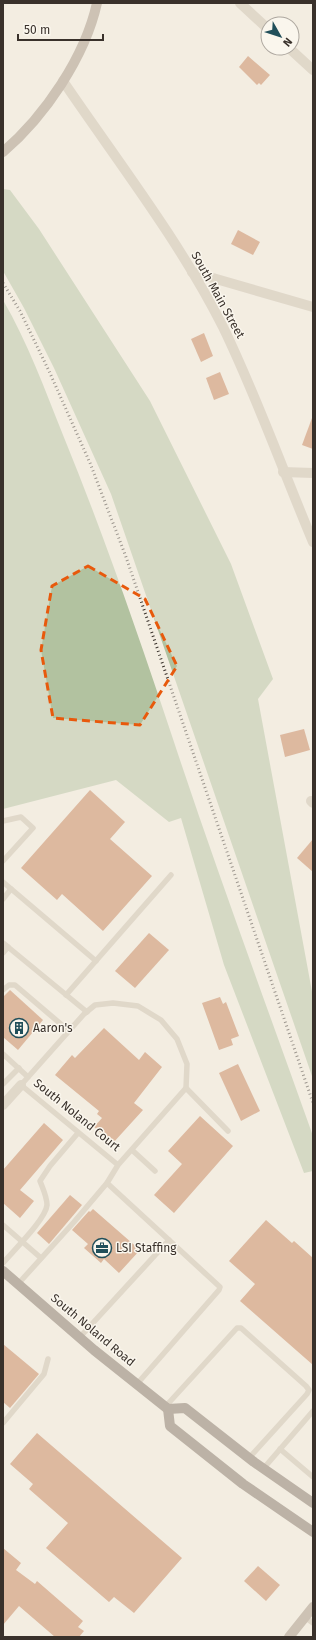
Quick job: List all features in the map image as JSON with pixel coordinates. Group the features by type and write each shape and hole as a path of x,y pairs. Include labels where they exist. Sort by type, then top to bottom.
{"main road":[{"path":"3,152 40,113 63,81 80,50 95,16 98,3"},
{"name":"South Noland Road","path":"3,1271 80,1338 166,1408"},
{"path":"313,1503 249,1458 185,1408 166,1408 170,1426 243,1484 313,1532"},
{"path":"289,1637 309,1620 313,1607"}],"street":[{"path":"240,3 260,22"},
{"path":"298,56 313,70"},
{"name":"South Main Street","path":"63,81 170,236 222,326 246,376 313,542"},
{"path":"192,272 313,307"},
{"path":"284,472 313,473"},
{"name":"South Noland Court","path":"5,1101 21,1085"}],"lane":[{"path":"3,821 21,817 33,828 3,861"},
{"path":"66,995 171,875"},
{"path":"3,882 96,961"},
{"path":"3,899 11,889"},
{"path":"3,943 87,1012"},
{"path":"3,953 8,947"},
{"path":"3,990 9,985 15,985 69,1031"},
{"name":"South Noland Court","path":"113,1003 138,1006 161,1020 177,1039 187,1064 186,1088 118,1165 21,1085 69,1031 95,1005 113,1003"},
{"path":"3,1054 28,1077"},
{"path":"3,1084 19,1068"},
{"path":"186,1088 228,1131"},
{"path":"3,1263 40,1220 47,1207 46,1197 40,1181 50,1166 78,1132"},
{"path":"132,1150 156,1171"},
{"path":"18,1284 107,1183 118,1165"},
{"path":"107,1183 220,1287 137,1384"},
{"path":"3,1225 40,1258"},
{"path":"80,1338 170,1240"},
{"path":"166,1408 237,1328 241,1328 309,1390 249,1458"},
{"path":"3,1422 44,1374 48,1359"},
{"path":"264,1469 313,1411"},
{"path":"280,1449 313,1477"}],"highlighted area":[{"path":"88,566 145,599 177,666 140,725 53,718 41,650 52,586"}],"green space":[{"path":"3,189 10,190 39,229 150,401 231,564 273,679 258,699 313,997 313,1079 111,494 54,368 24,308 3,271"},
{"path":"3,300 12,316 43,384 93,510 121,586 207,839 313,1136 313,1171 304,1173 224,965 181,818 169,822 116,780 3,809"}],"building":[{"path":"248,56 270,75 261,85 259,83 257,85 239,67"},
{"path":"238,230 260,242 253,255 231,244"},
{"path":"204,333 213,356 201,362 191,339"},
{"path":"220,372 229,394 214,400 206,378"},
{"path":"313,418 313,449 302,445"},
{"path":"304,729 310,750 285,757 280,735"},
{"path":"90,790 125,822 110,839 152,876 103,931 62,894 57,900 21,868"},
{"path":"313,839 313,872 297,858"},
{"path":"149,933 169,950 135,988 115,971"},
{"name":"Aaron's","path":"10,990 43,1020 18,1050 3,1037 3,997"},
{"path":"220,997 223,1004 226,1002 239,1036 231,1039 233,1045 219,1050 202,1003"},
{"path":"104,1028 139,1060 145,1052 162,1067 134,1103 143,1110 113,1143 94,1127 102,1118 97,1114 99,1111 55,1075 72,1055 75,1058"},
{"path":"238,1064 260,1111 241,1121 219,1073"},
{"path":"200,1116 233,1146 174,1213 154,1195 182,1164 168,1151"},
{"path":"44,1123 63,1140 20,1190 34,1201 20,1218 3,1203 3,1170"},
{"path":"70,1195 82,1205 49,1244 37,1233"},
{"path":"93,1209 140,1250 119,1273 104,1259 101,1263 84,1248 88,1244 72,1230 89,1211 90,1212"},
{"path":"266,1220 292,1243 294,1241 313,1258 313,1365 240,1301 255,1284 229,1261"},
{"path":"3,1344 39,1374 10,1408 3,1402"},
{"path":"37,1433 182,1558 134,1613 114,1597 109,1602 46,1548 68,1523 29,1489 33,1484 10,1464"},
{"path":"3,1548 21,1563 16,1570 35,1584 37,1581 83,1621 78,1627 84,1631 79,1637 55,1637 19,1606 3,1625"},
{"path":"258,1566 280,1585 266,1601 244,1581"}],"railway":[{"path":"3,283 20,311 49,371 90,463 126,557 313,1103"}],"place":[{"name":"Aaron's","path":"19,1028"},
{"name":"LSI Staffing","path":"102,1248"}]}
